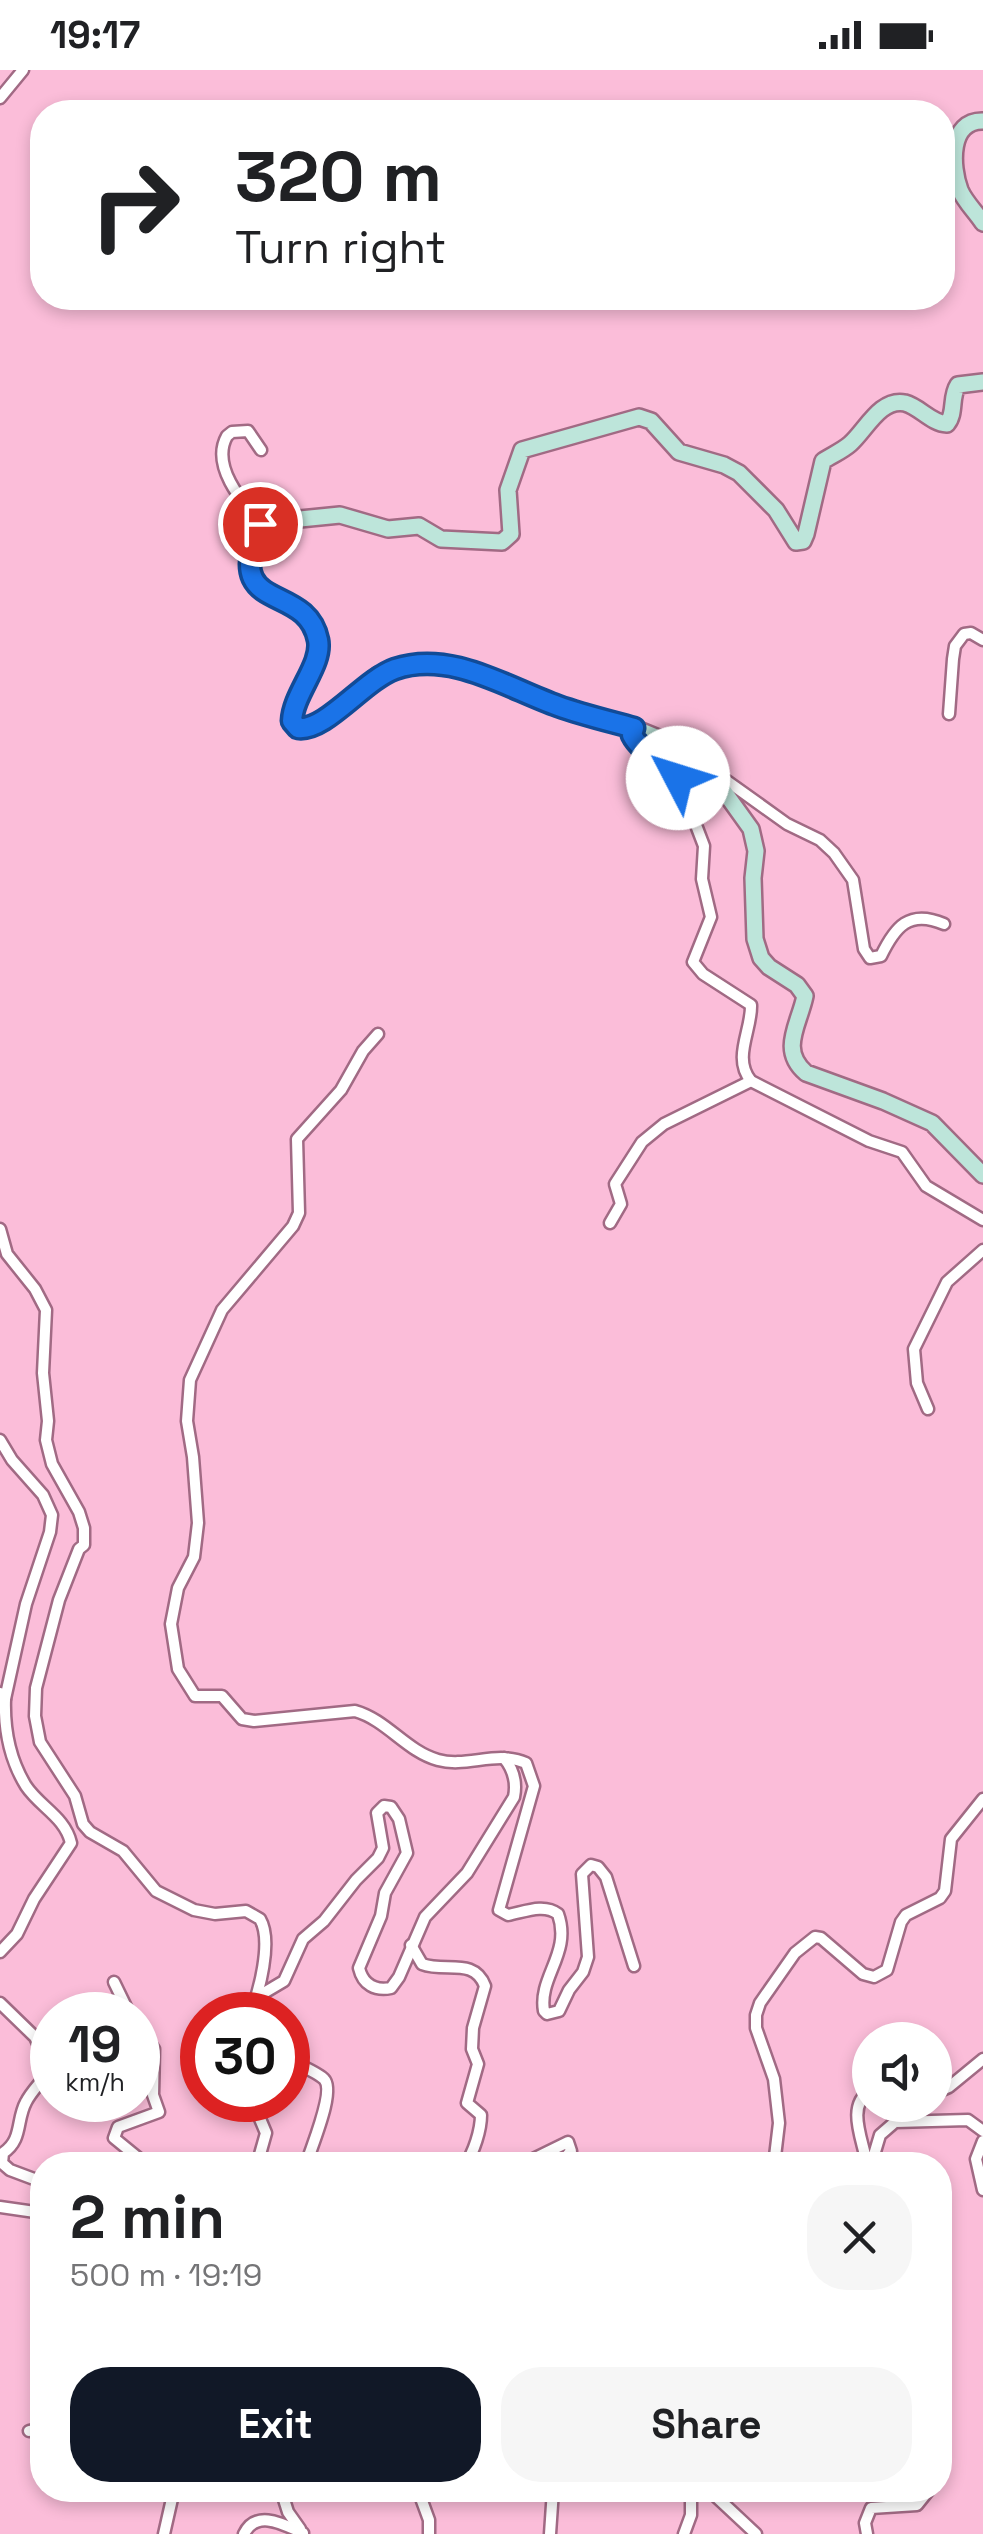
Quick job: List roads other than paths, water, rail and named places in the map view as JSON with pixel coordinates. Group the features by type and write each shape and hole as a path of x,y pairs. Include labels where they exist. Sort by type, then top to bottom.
{"street":[{"path":"0,98 23,70"},
{"path":"983,121 961,127 956,164 961,191 983,223"},
{"path":"944,924 928,918 908,921 894,930 881,956 870,958 864,949 852,880 820,840 787,824 724,782 710,764 679,744 564,708 475,672 436,665 412,666 378,675 316,725 298,728 292,721 294,709 316,660 319,642 306,617 258,588 248,560 260,524 276,514 300,518 340,515 388,529 419,526 441,539 502,542 511,534 508,490 522,450 640,417 651,421 679,452 739,473 776,510 796,542 806,534 823,461 846,448 880,410 891,404 909,404 940,424 947,424 958,384 983,382"},
{"path":"260,524 228,476 222,452 227,436 241,430 248,431 261,450"},
{"path":"949,714 950,682 959,638 971,633 983,640"},
{"path":"634,728 632,735 637,744 678,778 698,829 706,857 702,878 711,917 693,962 703,974 751,1005 742,1058 745,1074 870,1141 902,1152 926,1186 983,1220"},
{"path":"710,764 756,843 753,878 758,950 764,964 797,985 804,996 790,1045 797,1065 806,1073 883,1100 932,1123 983,1175"},
{"path":"378,1034 362,1051 341,1090 297,1139 298,1213 293,1226 222,1310 190,1380 187,1421 198,1523 191,1566 178,1588 172,1613 174,1656 194,1696 222,1696 242,1719 355,1711 368,1715 406,1744 434,1759 445,1762 504,1758 526,1763 534,1786 499,1910 508,1915 551,1909 560,1922 562,1944 545,1991 544,2011 559,2011 586,1965 588,1926 582,1874 592,1865 606,1877 634,1966"},
{"path":"610,1223 620,1204 615,1184 642,1142 670,1120 751,1080"},
{"path":"0,1229 7,1254 36,1288 46,1310 46,1440 52,1464 84,1528 84,1545 59,1600 36,1688 40,1742 74,1796 83,1824 123,1851 156,1892 194,1910 215,1914 246,1911 260,1919 266,1937 258,1992"},
{"path":"928,1409 917,1383 914,1349 947,1282 983,1250"},
{"path":"0,1440 12,1460 44,1495 52,1516 3,1696 5,1728 24,1784 60,1821 71,1843 34,1899 18,1934 0,1952"},
{"path":"267,1992 284,1981 303,1940 378,1858 383,1848 377,1813 384,1806 391,1807 399,1819 407,1853 384,1893 381,1916 360,1961 363,1980 381,1990 391,1988 400,1977 425,1918 479,1855 514,1797 513,1772 504,1758"},
{"path":"776,2152 780,2123 774,2079 756,2028 760,2003 795,1953 815,1937 822,1938 863,1974 874,1977 887,1970 906,1915 940,1898 946,1890 951,1839 983,1799"},
{"path":"411,1945 422,1964 470,1969 477,1972 485,1986 473,2028 472,2044 478,2064 466,2103 481,2115 471,2152"},
{"path":"114,1982 119,1992"},
{"path":"0,2004 35,2037 50,2069 26,2101 23,2122 12,2147 3,2154 2,2162 10,2170 30,2178"},
{"path":"952,2085 983,2059"},
{"path":"309,2152 330,2098 326,2080 310,2072"},
{"path":"874,2152 880,2135 896,2122 968,2120 983,2131"},
{"path":"126,2122 118,2127 114,2138 132,2152"},
{"path":"260,2152 266,2133 261,2122"},
{"path":"859,2122 866,2152"},
{"path":"983,2141 976,2159 983,2190"},
{"path":"548,2152 568,2142 570,2152"},
{"path":"0,2207 30,2211"},
{"path":"164,2534 171,2502"},
{"path":"285,2502 303,2533"},
{"path":"422,2502 429,2534"},
{"path":"550,2534 553,2502"},
{"path":"684,2534 691,2502"},
{"path":"721,2502 756,2534"},
{"path":"867,2534 865,2522 871,2508 919,2502"},
{"path":"244,2534 251,2523 262,2519 303,2533"}]}
